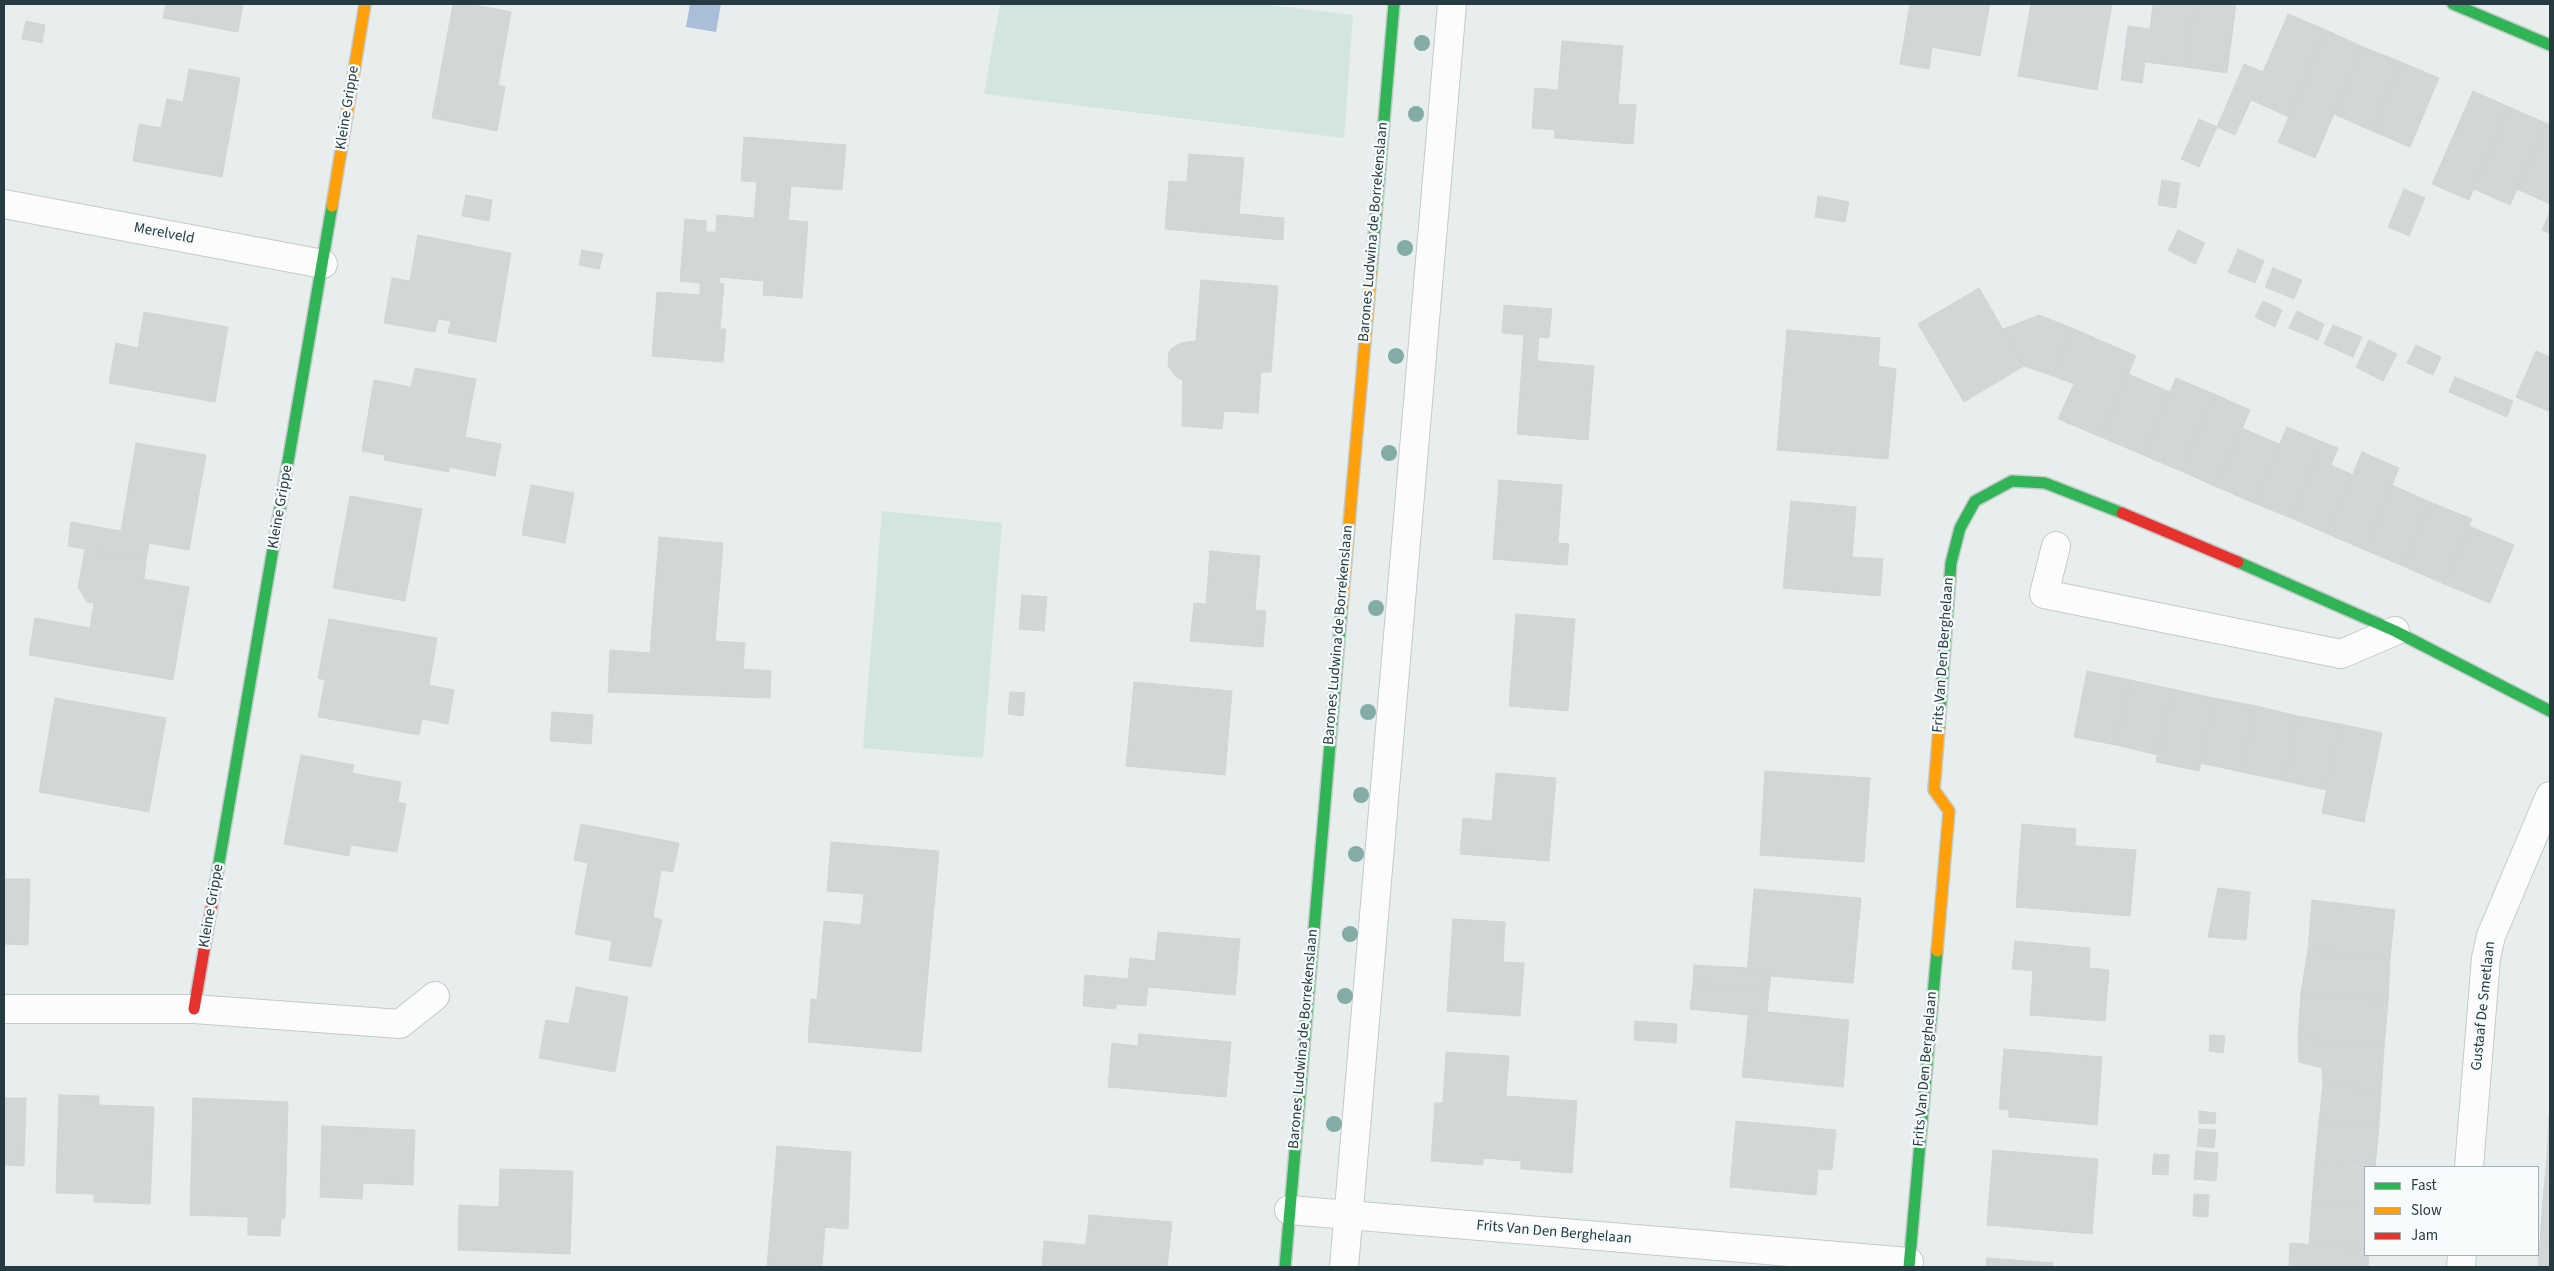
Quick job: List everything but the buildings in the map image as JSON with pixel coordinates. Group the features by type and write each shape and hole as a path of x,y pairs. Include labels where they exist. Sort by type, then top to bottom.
{"street":[{"name":"Kleine Grippe","path":"194,1010 323,264 365,4"},
{"name":"Barones Ludwina de Borrekenslaan","path":"1285,1267 1394,4"},
{"path":"1344,1267 1452,4"},
{"path":"2453,4 2550,45"},
{"name":"Merelveld","path":"4,204 323,264"},
{"name":"Frits Van Den Berghelaan","path":"1289,1210 1909,1265 1949,811 1934,790 1951,563 1960,528 1975,501 2012,481 2044,483 2191,541 2395,631 2550,711"},
{"path":"2056,546 2044,594 2341,654 2395,631"},
{"name":"Gustaaf De Smetlaan","path":"2469,1166 2486,958 2491,936 2502,906 2550,796"},
{"path":"4,1009 194,1010 400,1024 435,996"}],"shaded area":[{"path":"1000,4 1262,4 1353,15 1344,138 984,94"},
{"path":"882,511 1002,523 983,758 863,748"}],"water":[{"path":"690,4 721,4 716,32 686,27"}],"traffic: fast":[{"path":"1371,272 1394,4"},
{"path":"2453,4 2550,45"},
{"path":"215,886 332,206"},
{"path":"1939,727 1951,563 1960,528 1975,501 2012,481 2045,483 2122,513"},
{"path":"2238,562 2395,631 2550,711"},
{"path":"1285,1267 1342,605"},
{"path":"1909,1267 1937,951"}],"traffic: slow":[{"path":"332,206 365,4"},
{"path":"1342,605 1371,272"},
{"path":"1937,951 1949,811 1934,790 1939,727"}],"traffic: jam":[{"path":"2122,513 2238,562"},
{"path":"194,1009 215,886"}]}
